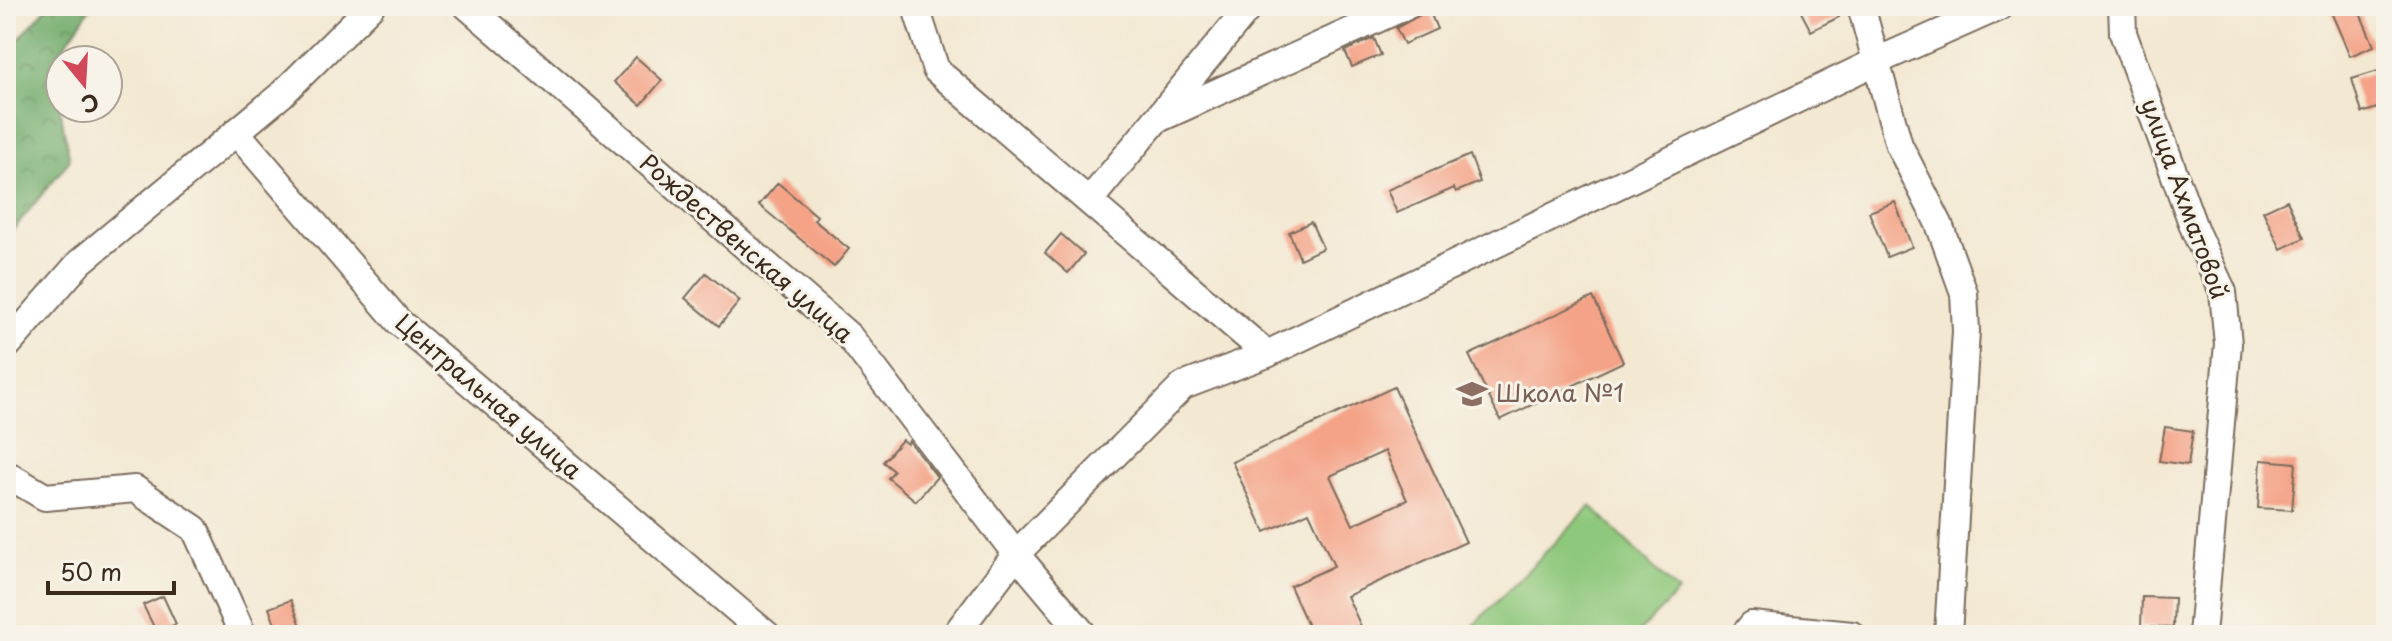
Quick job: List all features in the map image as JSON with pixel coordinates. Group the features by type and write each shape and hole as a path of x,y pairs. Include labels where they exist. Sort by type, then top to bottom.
{"street":[{"path":"6,347 80,262 281,95 371,6"},
{"name":"Рождественская улица","path":"467,6 849,336 1016,554 1084,635"},
{"path":"1089,201 1250,6"},
{"path":"1156,120 1406,6"},
{"path":"1861,6 1899,145 1939,224 1964,293 1966,331 1948,635"},
{"path":"955,635 1016,554 1183,386 1267,354 1877,61 2001,6"},
{"name":"улица Ахматовой","path":"2122,6 2123,33 2195,231 2223,292 2228,344 2202,635"},
{"path":"916,9 936,70 1267,354"},
{"name":"Центральная улица","path":"236,132 399,322 767,635"},
{"path":"6,474 45,497 135,489 195,529 243,635"},
{"path":"1744,635 1752,625 1852,635"}],"green space":[{"path":"48,6 92,6 66,44 44,44 44,124 63,124 70,160 6,239 6,54"},
{"path":"1591,506 1678,592 1636,635 1464,635"}],"building":[{"path":"1813,6 1834,6 1839,17 1811,31 1801,12"},
{"path":"2346,6 2357,6 2374,46 2350,56 2331,12"},
{"path":"1429,10 1437,29 1404,44 1396,28"},
{"path":"1374,38 1381,55 1352,67 1345,51"},
{"path":"636,57 662,80 641,105 614,82"},
{"path":"2378,71 2386,105 2362,113 2352,79"},
{"path":"1470,155 1480,182 1456,192 1454,188 1397,213 1387,190"},
{"path":"778,183 817,216 814,220 849,249 834,267 759,205"},
{"path":"2287,200 2304,238 2281,249 2263,211"},
{"path":"1895,202 1912,247 1887,257 1869,212"},
{"path":"1311,222 1323,248 1300,259 1289,232"},
{"path":"1061,234 1084,254 1068,273 1045,253"},
{"path":"706,273 740,301 719,326 685,298"},
{"path":"1593,297 1623,362 1500,420 1469,355"},
{"path":"1394,387 1466,542 1347,596 1365,635 1312,635 1290,586 1334,566 1309,512 1265,532 1232,462","holes":["1385,451 1407,500 1353,525 1330,476"]},
{"path":"2165,427 2193,431 2188,465 2159,461"},
{"path":"902,440 907,444 909,441 937,477 916,501 888,478 894,471 883,462"},
{"path":"2261,460 2296,463 2292,510 2258,508"},
{"path":"163,596 176,624 157,633 143,605"},
{"path":"2142,597 2174,598 2173,628 2141,627"},
{"path":"291,600 301,626 279,635 269,608"}],"place":[{"name":"Школа №1","path":"1472,394"}]}
